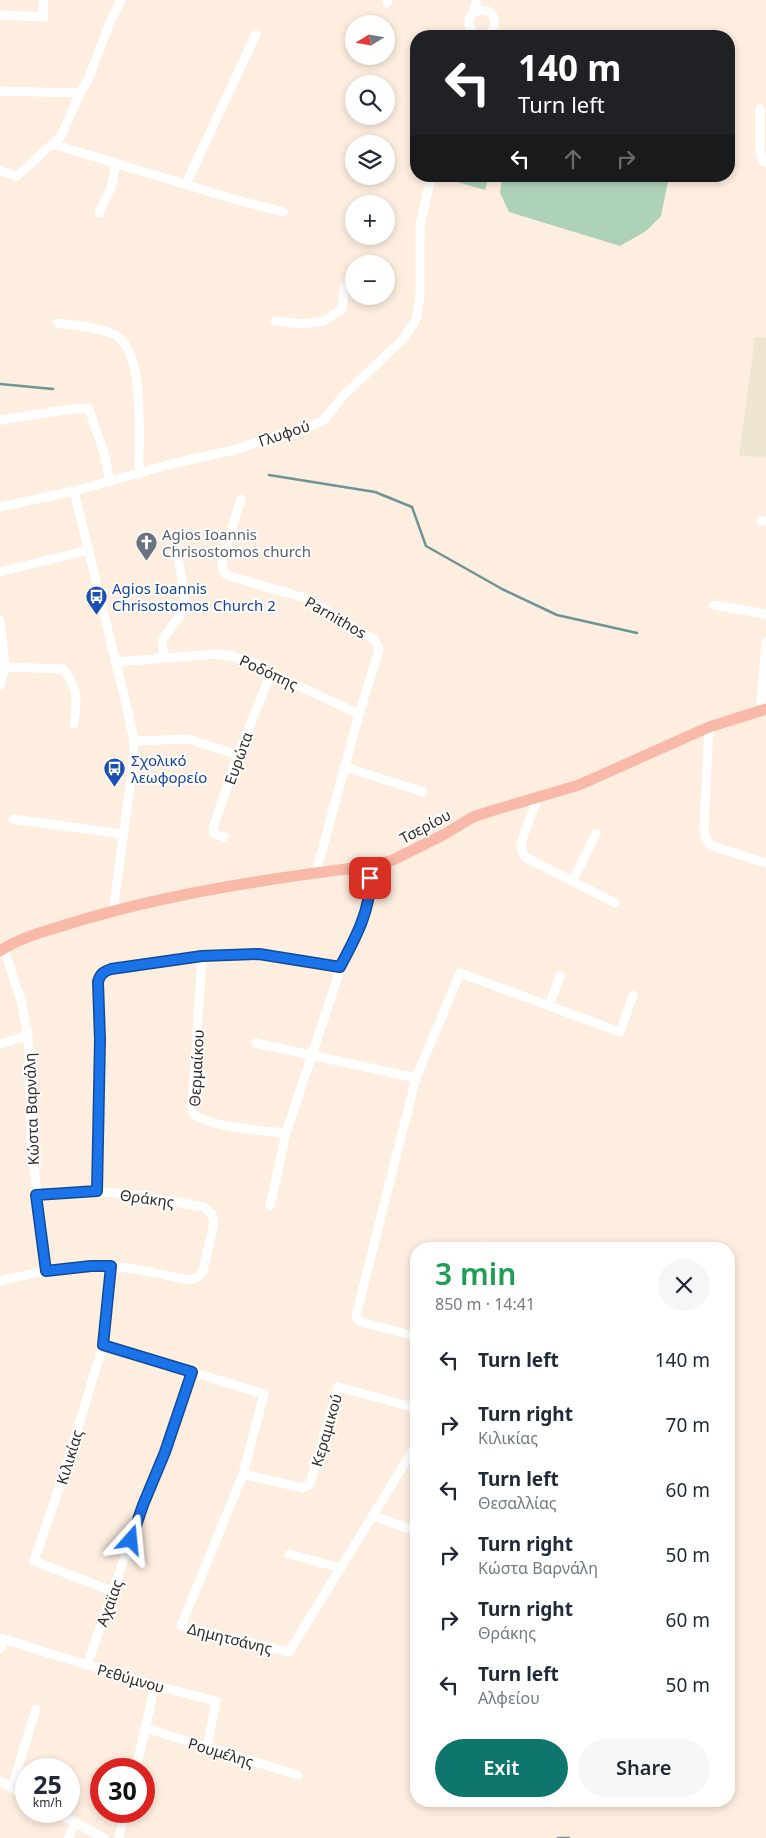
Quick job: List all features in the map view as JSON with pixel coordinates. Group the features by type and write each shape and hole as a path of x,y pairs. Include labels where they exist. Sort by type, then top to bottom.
{"main road":[{"name":"Τσερίου","path":"2,950 59,927 112,911 219,889 370,866 393,860 443,835 473,817 579,785 709,727 763,710"}],"street":[{"path":"0,15 44,16 44,0"},
{"path":"0,171 17,176 61,136 80,93 88,80 108,27 121,0"},
{"path":"467,30 469,18 473,13 477,0"},
{"path":"473,13 483,10 492,15 495,22 493,30"},
{"path":"468,25 470,30"},
{"path":"186,184 256,34"},
{"path":"0,91 80,93"},
{"path":"760,109 760,152 763,161 766,163"},
{"path":"52,144 247,204 284,212"},
{"path":"99,213 111,188 116,164"},
{"name":"Γλυφού","path":"0,507 74,491 171,464 238,449 257,442 296,433 324,420 342,397 403,339 416,320 420,295 420,226 430,182"},
{"path":"276,320 303,324 324,321 342,309 344,287"},
{"path":"58,323 98,329 118,337 130,352 136,373 139,402 139,474"},
{"path":"0,420 79,408 89,409 104,453 110,482"},
{"path":"74,491 134,741 132,771 112,911"},
{"name":"Parnithos","path":"241,499 222,561 223,570 226,575 308,599 376,640 378,644 379,650 358,714 316,873"},
{"path":"164,658 162,640 180,615 185,604 176,547"},
{"path":"0,572 89,550"},
{"path":"714,605 766,614"},
{"path":"0,620 4,667 0,685"},
{"path":"763,710 766,642"},
{"name":"Ροδόπης","path":"115,662 216,654 235,656 358,714"},
{"path":"4,667 64,668 76,689 77,701 74,724"},
{"name":"Ευρώτα","path":"224,837 214,834 213,828 238,755 271,673"},
{"path":"709,727 704,828 706,840 712,846 766,863"},
{"path":"134,741 188,739 238,755"},
{"path":"345,766 423,792"},
{"path":"538,796 522,844 522,851 525,857 615,903"},
{"path":"13,819 123,834"},
{"path":"572,880 596,834"},
{"path":"270,1206 286,1133 340,967 354,942 368,905 370,866"},
{"name":"Κώστα Βαρνάλη","path":"2,950 21,1001 28,1035 31,1141 46,1271"},
{"path":"97,1191 100,1040 98,982 103,972 111,969 202,956 259,954 340,967"},
{"name":"Θερμαίκου","path":"202,956 193,1113 201,1119 235,1128 286,1133"},
{"path":"410,1334 364,1323 359,1321 356,1316 416,1078 460,973 620,1032 632,995"},
{"path":"548,1006 560,976"},
{"path":"0,1044 28,1035"},
{"path":"256,1043 416,1078"},
{"name":"Θράκης","path":"36,1195 97,1191 142,1196 204,1207 212,1214 214,1223 203,1271 198,1277 189,1280 111,1266"},
{"path":"0,1281 46,1271 91,1266 111,1266"},
{"name":"Κιλικίας","path":"111,1266 103,1345 63,1477 34,1561 114,1592"},
{"path":"103,1345 264,1394 243,1474"},
{"name":"Αχαϊας","path":"87,1665 143,1505 165,1452 192,1372"},
{"name":"Κεραμικού","path":"243,1474 303,1488 310,1484 338,1387 410,1406"},
{"name":"Δημητσάνης","path":"243,1474 181,1626 289,1652 410,1455"},
{"path":"373,1516 410,1529"},
{"path":"289,1554 341,1568"},
{"path":"0,1649 2,1639"},
{"name":"Ρεθύμνου","path":"2,1639 155,1685 216,1701 207,1748"},
{"path":"138,1758 155,1685"},
{"path":"12,1787 36,1708"},
{"name":"Ρουμέλης","path":"145,1728 298,1775"},
{"path":"0,1781 15,1789"},
{"path":"119,1838 123,1823"},
{"path":"68,1838 75,1824 104,1838"}],"shaded area":[{"path":"755,337 766,338 766,457 739,456"}],"green space":[{"path":"457,182 487,182 485,190"},
{"path":"501,182 668,182 661,216 646,231 620,246 509,212 500,193"}],"waterway":[{"path":"0,384 53,389"},
{"path":"269,475 375,492 412,507 426,546 502,589 557,615 637,633"},
{"path":"558,1838 569,1838"}],"place":[{"name":"Agios Ioannis Chrisostomos church","path":"146,562"},
{"name":"Agios Ioannis Chrisostomos Church 2","path":"96,616"},
{"name":"Σχολικό λεωφορείο","path":"115,788"}],"route":[{"path":"131,1540 165,1452 192,1372 103,1345 111,1266 91,1266 46,1271 36,1195 97,1191 100,1040 99,977 103,972 111,969 202,956 225,955 259,954 340,967 354,942 368,905 370,878"}]}
